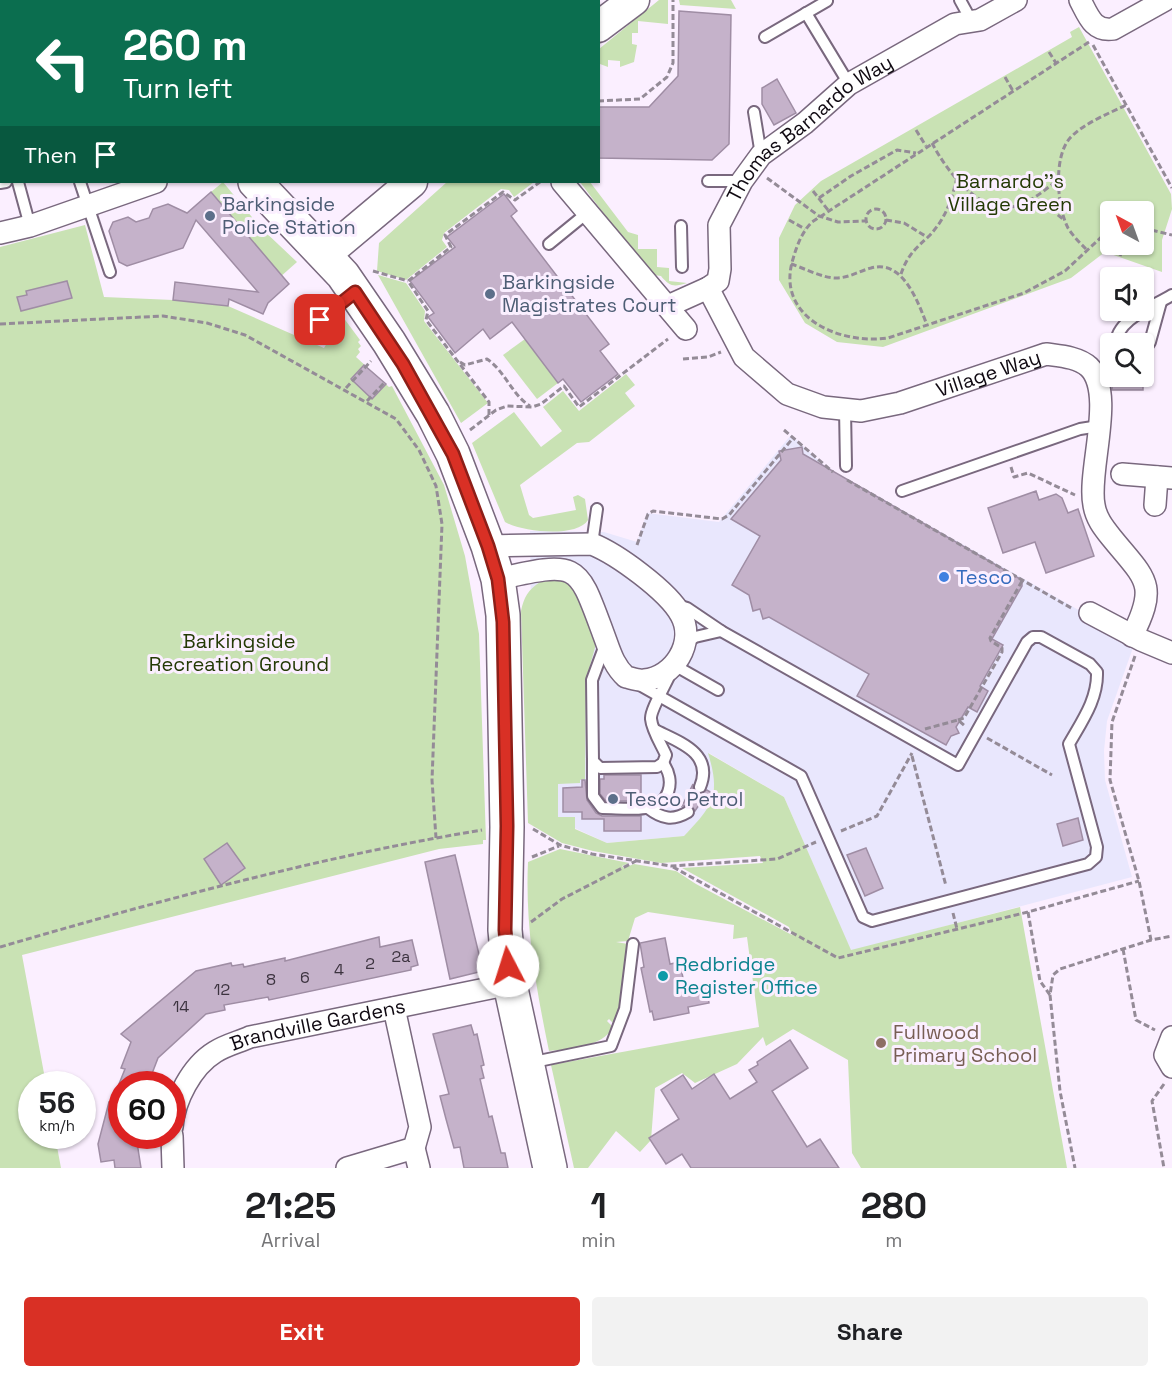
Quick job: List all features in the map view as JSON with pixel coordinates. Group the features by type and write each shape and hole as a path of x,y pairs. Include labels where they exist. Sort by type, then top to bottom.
{"main road":[{"path":"256,183 341,274 389,342 433,414 453,454 498,579 503,622 496,828 506,947 510,984 550,1168"}],"street":[{"path":"600,26 634,0"},
{"name":"Thomas Barnardo Way","path":"708,288 717,281 720,269 713,225 751,167 849,84 955,24 980,20 1016,0"},
{"path":"1080,0 1093,34 1113,29 1167,0 1172,6"},
{"path":"0,233 30,226 87,205 124,187 150,183"},
{"path":"341,274 411,183"},
{"path":"563,183 685,328"},
{"path":"668,306 708,288"},
{"name":"Village Way","path":"708,288 744,357 787,394 823,407 861,411 900,403 1046,354 1071,357 1090,368 1102,393 1093,503 1102,526 1145,581 1147,602 1136,638"},
{"path":"1122,474 1165,477 1155,505"},
{"path":"488,546 621,560 674,604 686,629 687,642 674,665 660,675 643,681 626,677 614,661 575,556"},
{"path":"498,579 542,569 575,556"},
{"path":"1090,612 1136,638 1172,653"},
{"name":"Brandville Gardens","path":"186,1085 214,1052 250,1037 510,984"},
{"path":"347,1168 417,1158 420,1127 394,1008"},
{"path":"1169,1075 1165,1055 1171,1038"},
{"path":"172,1149 173,1168"}],"lane":[{"path":"960,0 972,22"},
{"path":"765,37 827,1"},
{"path":"806,13 849,84"},
{"path":"708,181 751,167 754,112"},
{"path":"18,183 30,226"},
{"path":"80,183 110,272"},
{"path":"549,244 587,213"},
{"path":"681,226 682,267"},
{"path":"320,320 341,274"},
{"path":"1117,333 1124,323 1172,295"},
{"path":"1152,333 1161,302"},
{"path":"845,409 846,465"},
{"path":"902,491 1080,429 1099,426"},
{"path":"575,556 597,509"},
{"path":"626,677 801,776 863,917 867,920 872,921 1088,864 1096,857 1097,847 1069,744 1092,702 1097,684 1097,672 1090,664 1041,637 1033,637 1027,642 958,765 721,631 687,608 674,604"},
{"path":"687,642 696,637 721,631"},
{"path":"606,642 592,680 593,796 602,808 648,808 665,800 671,786 670,772 663,763"},
{"path":"593,761 600,768 657,768 663,763 666,755 655,730 651,712 661,697 674,665 718,690"},
{"path":"655,730 692,748 699,756 703,766 700,787"},
{"path":"648,808 668,819 678,818 688,812"},
{"path":"526,1064 612,1046 626,1009 633,944"}],"path":[{"path":"600,101 640,99 667,77 673,63 673,0"},
{"path":"1100,238 1065,271 1024,293 888,339 872,340 839,336 819,325 796,303 791,295 788,278 805,229 819,216 1056,64 1093,34 1126,105 1172,188"},
{"path":"1049,52 1056,64"},
{"path":"1005,77 1013,92"},
{"path":"1087,250 1074,236 1065,220 1058,180 1062,152 1068,140 1089,124 1126,105"},
{"path":"916,130 927,147"},
{"path":"932,143 940,159 971,192 994,205 1012,207 1022,204 1058,180"},
{"path":"819,198 851,176 897,150 916,153"},
{"path":"751,167 819,216 838,222 865,221"},
{"path":"901,274 910,253 927,237 947,212 957,177"},
{"path":"408,281 451,247 446,235 493,199 503,192 515,200 539,183"},
{"path":"813,191 828,210"},
{"path":"1022,204 1053,211 1065,220"},
{"path":"875,209 884,213 886,220 878,229 868,227 865,221 869,211 875,209"},
{"path":"789,220 805,229"},
{"path":"886,220 904,223 927,237"},
{"path":"1154,231 1172,235"},
{"path":"791,264 833,278 851,277 877,266 892,268 901,274 927,325"},
{"path":"341,274 368,266 374,272 408,281 428,310 426,320 489,402 489,415"},
{"path":"0,324 163,316 207,323 245,334 346,388 396,418 419,450 436,486 440,505 442,560 432,780 436,838"},
{"path":"464,434 489,415 507,406 532,407 541,404 564,386 579,407 685,328"},
{"path":"346,388 389,342"},
{"path":"683,359 708,357 737,346"},
{"path":"459,362 465,364 487,359 494,364 522,401 532,407"},
{"path":"367,401 384,383"},
{"path":"784,430 836,474"},
{"path":"637,545 648,514 653,511 723,519 729,515 793,438"},
{"path":"1006,454 1014,477 1028,472 1093,503"},
{"path":"847,480 1085,616 1090,612"},
{"path":"0,947 174,897 436,838 496,828 528,827 560,845 671,866 768,860 877,816 926,729 964,718 1002,652 1002,648 990,638 1023,580"},
{"path":"1136,638 1112,722 1109,751 1110,780 1138,881 1151,940"},
{"path":"958,720 1052,775"},
{"path":"911,754 957,929"},
{"path":"506,947 533,920 562,899 637,861"},
{"path":"1028,912 1041,981 1050,995"},
{"path":"1075,1168 1060,1091 1050,995 1053,975 1060,969 1151,940 1172,936"},
{"path":"1123,949 1136,1020 1171,1038"},
{"path":"1164,1168 1152,1101 1169,1075"}],"shaded area":[{"path":"791,435 826,467 1135,642 1107,721 1104,751 1105,780 1132,877 851,951 784,797 709,753 716,778 709,810 684,836 607,843 553,818 531,610 530,531 604,532 637,542 647,513 719,522"}],"green space":[{"path":"659,0 668,0 668,24 638,21 638,33 632,33 632,44 637,45 634,62 620,67 620,61 608,60 608,67 600,64 600,48"},
{"path":"679,0 731,0 736,9 680,5"},
{"name":"Barnardo''s Village Green","path":"1079,27 1171,194 1172,209 1162,240 1162,272 1154,269 1154,267 1114,255 1154,255 1154,201 1100,201 1101,255 1071,278 883,347 837,342 805,323 779,280 779,238 795,205 821,181 1072,37 1070,32"},
{"path":"224,183 261,228 297,262 279,278 211,192"},
{"path":"446,183 533,183 514,197 509,190 501,189 444,233 442,240 447,247 406,280 377,271 379,243"},
{"path":"581,183 591,183 628,232 638,235 638,249 657,249 657,267 669,268 669,281 687,283 672,285 661,276 654,275 625,242"},
{"name":"Barkingside Recreation Ground","path":"85,225 104,297 173,300 228,306 324,348 343,317 360,340 358,342 361,346 358,349 360,352 356,357 389,387 392,386 444,485 465,556 479,634 486,840 483,840 483,844 439,849 22,955 44,1071 18,1071 18,1149 57,1149 61,1168 0,1168 0,247"},
{"path":"378,275 406,283 425,311 424,321 488,403 461,423"},
{"path":"525,339 558,383 537,399 503,355"},
{"path":"626,374 635,385 625,393 635,406 589,442 577,443 520,485 529,515 533,518 576,510 573,497 578,495 585,499 588,520 582,526 573,529 549,532 513,526 505,522 472,443 514,412 541,447 562,431 543,407 563,391 579,411"},
{"path":"553,576 570,584 577,591 596,644 586,680 585,779 580,780 580,783 558,784 558,817 575,817 575,829 607,843 684,836 702,816 712,799 714,779 708,753 784,797 851,950 1020,907 1067,1168 861,1168 852,1153 848,1060 793,1029 766,1046 763,1037 737,1064 695,1083 682,1073 655,1088 651,1140 640,1152 616,1131 588,1168 574,1168 551,1065 759,1027 747,937 733,939 734,925 648,912 635,918 628,941 616,942 628,944 622,1002 614,1024 609,1019 607,1021 613,1027 608,1034 594,1043 549,1051 532,957 528,910 528,862 560,849 629,863 622,866 624,868 634,864 676,871 792,935 789,927 682,868 763,863 760,856 661,863 562,843 528,823 521,611 527,594 540,582 538,579"}],"building":[{"path":"679,11 731,15 729,144 712,160 600,158 600,107 649,107 678,76"},
{"path":"777,79 796,113 774,125 762,104 762,88"},
{"path":"211,192 289,284 268,303 263,314 229,299 228,306 173,300 175,282 258,292 196,220 183,248 127,266 119,262 109,231 113,222 128,217 136,222 149,218 153,209 168,204 187,213"},
{"name":"Barkingside Magistrates Court","path":"504,194 517,211 511,216 609,344 600,351 618,374 581,402 563,379 558,383 512,322 490,339 483,329 455,353 428,317 434,313 410,281 455,247 447,237"},
{"path":"67,281 72,298 21,311 17,297 27,295 26,291"},
{"path":"364,365 386,384 372,399 351,379"},
{"path":"1112,387 1143,387 1143,390 1112,390"},
{"path":"802,447 803,454 1022,580 1022,586 992,639 1003,645 980,686 988,691 977,712 968,707 956,727 959,733 951,736 946,745 857,696 869,674 769,617 763,619 760,609 753,611 749,595 732,585 760,536 731,519 781,460 779,451"},
{"path":"1036,491 1039,500 1056,494 1062,498 1068,513 1078,509 1094,556 1046,573 1035,542 1003,553 988,508"},
{"path":"604,775 641,775 641,801 606,801 600,794 600,779 604,779"},
{"path":"582,780 585,780 587,800 596,813 602,816 641,816 641,831 604,831 604,819 582,819 582,812 563,812 563,788 582,787"},
{"path":"693,784 693,790 698,794 707,790 712,793 705,808 699,805 695,811 691,805 682,806"},
{"path":"1078,818 1083,840 1063,846 1057,824"},
{"path":"227,843 245,868 221,885 204,859"},
{"path":"866,848 883,888 865,896 847,855"},
{"path":"455,855 483,971 450,979 425,862"},
{"path":"379,937 380,947 412,940 418,965 411,967 411,970 269,1000 268,997 224,1005 225,1010 206,1014 158,1058 153,1071 124,1071 125,1069 121,1068 131,1042 121,1034 196,971 231,963 232,966 243,964 244,967 285,958 285,961"},
{"name":"Redbridge Register Office","path":"665,938 670,964 680,962 685,989 706,985 709,1003 688,1007 689,1013 654,1020 652,1011 650,1012 641,968 644,967 640,943"},
{"path":"471,1025 474,1035 477,1034 484,1065 481,1066 484,1078 480,1079 489,1117 492,1116 501,1153 505,1153 508,1168 464,1168 460,1147 454,1148 440,1096 449,1094 433,1034"},
{"path":"790,1040 808,1068 772,1091 807,1147 820,1139 839,1168 691,1168 682,1154 666,1164 649,1138 679,1119 661,1090 683,1075 692,1089 714,1074 730,1099 757,1082 749,1070 758,1065 757,1062"},
{"path":"108,1106 108,1149 138,1149 141,1168 115,1168 114,1160 101,1162 98,1144"}],"place":[{"name":"Barkingside Police Station","path":"210,216"},
{"name":"Barkingside Magistrates Court","path":"490,294"},
{"name":"Tesco","path":"944,577"},
{"name":"Tesco Petrol","path":"613,799"},
{"name":"Redbridge Register Office","path":"663,976"},
{"name":"Fullwood Primary School","path":"881,1043"}],"route":[{"path":"320,320 355,292 433,414 453,454 498,579 503,615 507,826 505,930 508,966"}]}
